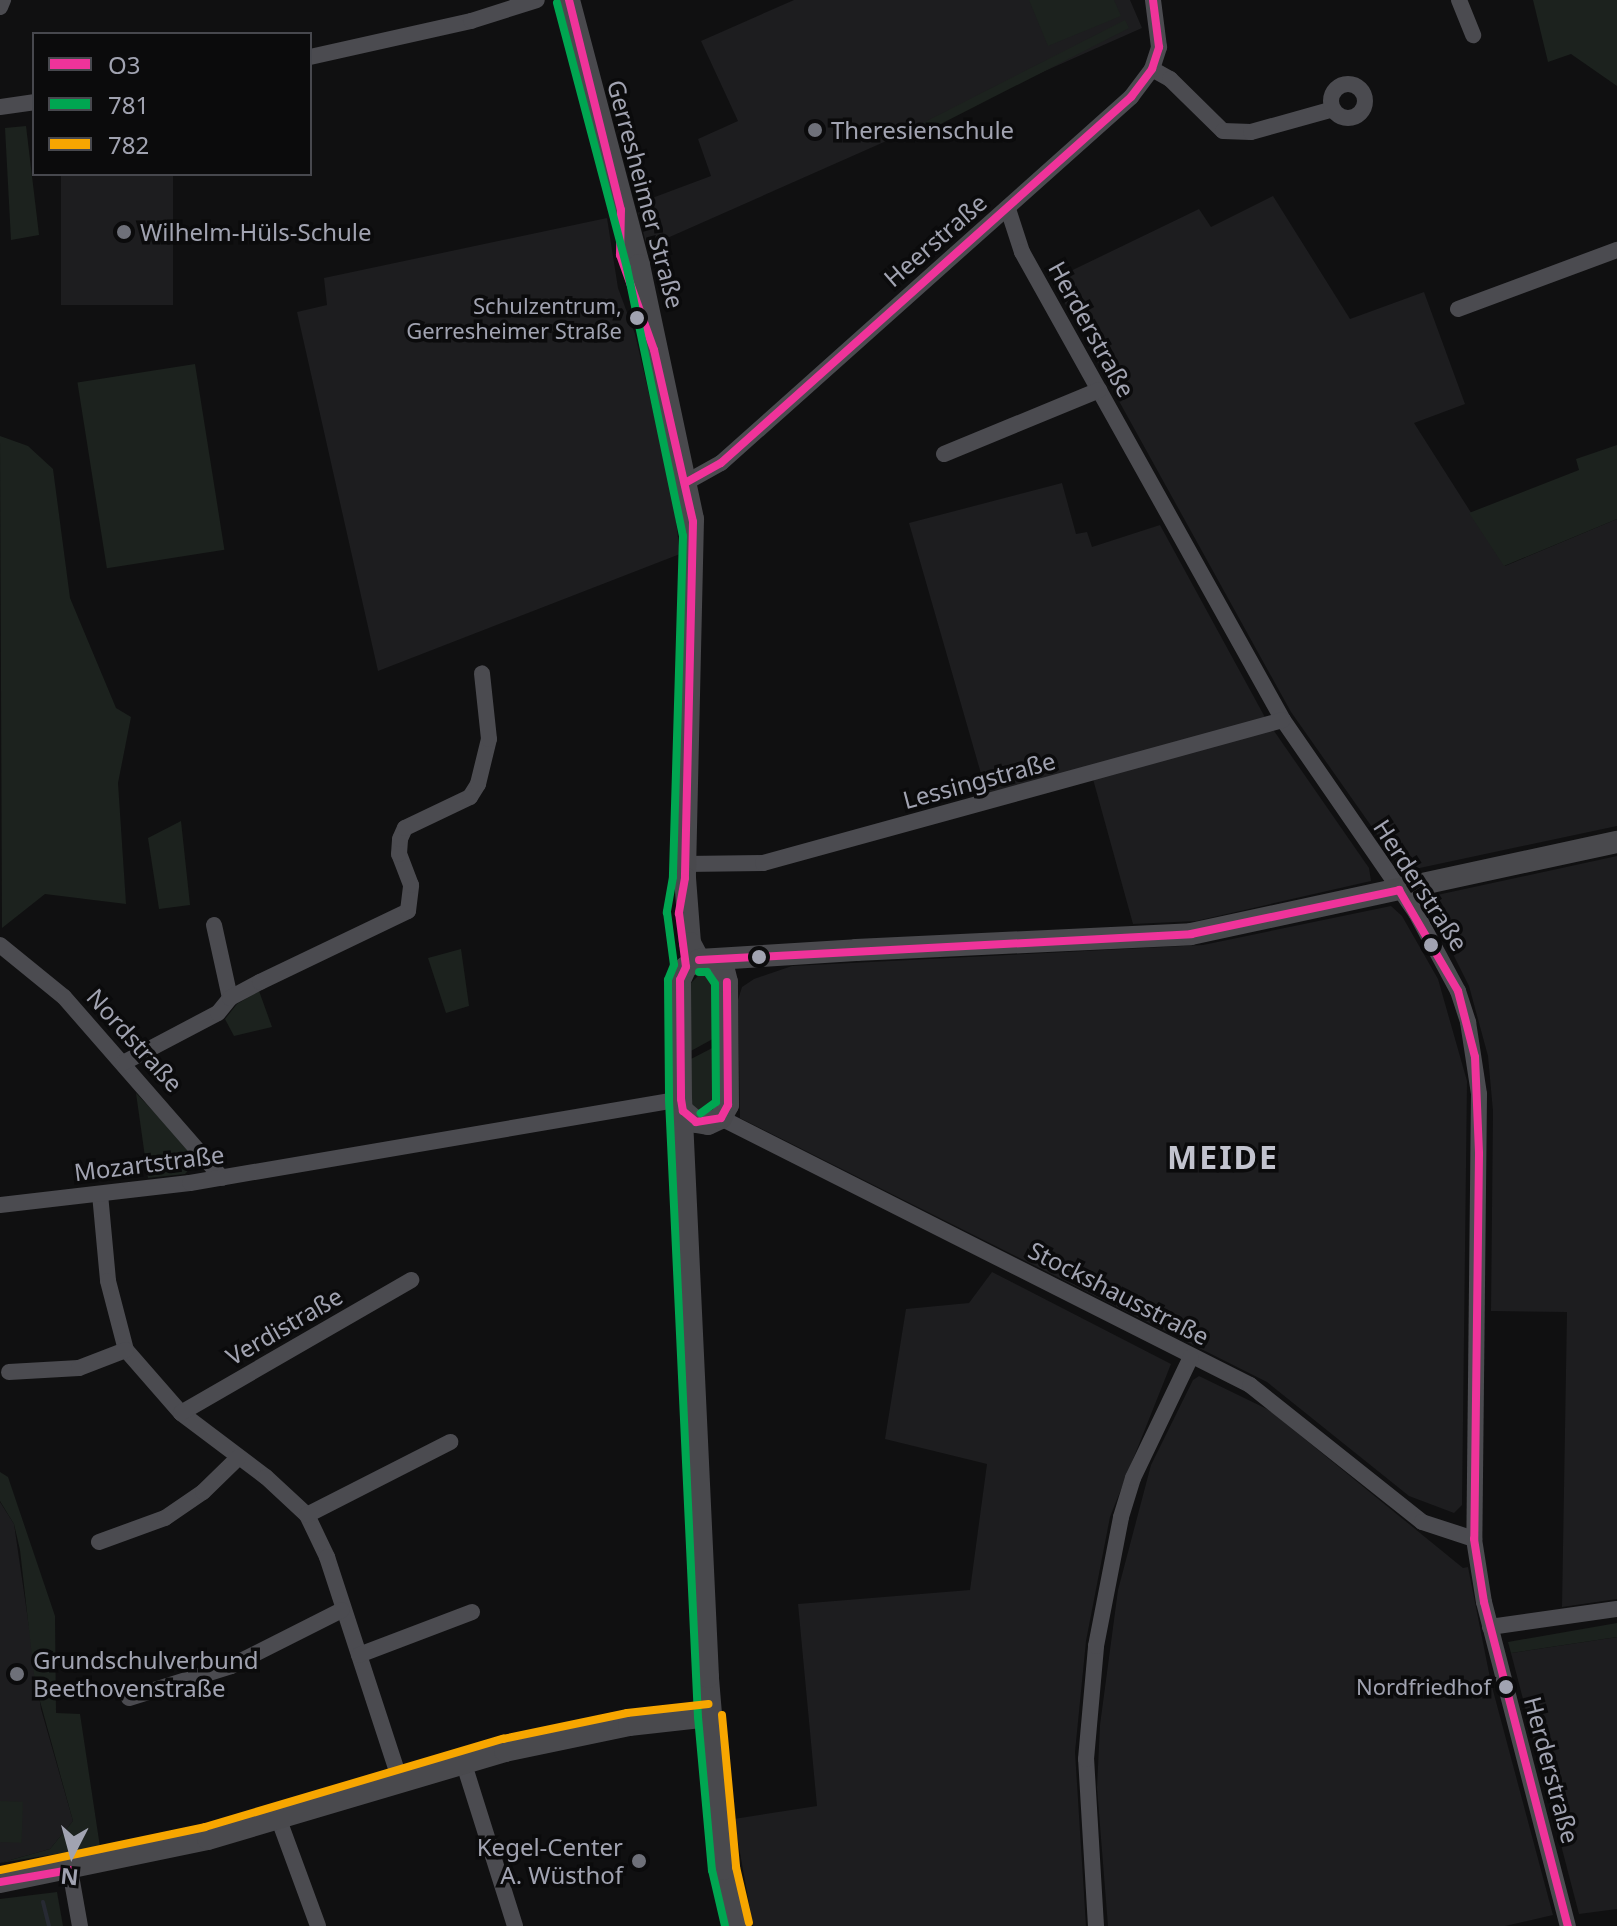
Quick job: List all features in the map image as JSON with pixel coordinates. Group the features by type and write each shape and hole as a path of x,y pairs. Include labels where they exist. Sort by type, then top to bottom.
{"street":[{"path":"0,7 3,0"},
{"path":"312,56 537,0"},
{"name":"Gerresheimer Straße","path":"569,0 639,265 685,483 695,546 685,871 679,913 699,962 727,982 728,1105 713,1121 687,1174"},
{"path":"1153,0 1160,37 1152,69 1170,79 1223,131 1251,132 1330,110"},
{"path":"1459,0 1473,35"},
{"name":"Heerstraße","path":"685,483 721,463 1008,209 1105,123 1152,69"},
{"path":"0,107 32,102"},
{"name":"Herderstraße","path":"1008,209 1022,252 1283,720 1399,890 1458,991 1475,1057 1479,1166 1474,1539 1490,1627 1568,1926"},
{"name":"Herderstraße","path":"994,221 1022,252"},
{"path":"1458,309 1617,250"},
{"path":"944,454 1099,390"},
{"path":"123,1063 218,1013 230,998 408,911 411,885 399,854 405,828 470,797 478,784 489,739 482,673"},
{"name":"Lessingstraße","path":"685,871 763,863 1091,776 1283,720"},
{"path":"699,962 1191,934 1617,842"},
{"path":"214,925 230,998"},
{"name":"Nordstraße","path":"0,945 64,997 222,1178"},
{"path":"727,982 793,957"},
{"name":"Gerresheimer Straße","path":"699,962 680,980 682,1105 710,1716 724,1869 737,1926"},
{"path":"682,1105 713,1121"},
{"name":"Mozartstraße","path":"0,1205 222,1178 682,1105"},
{"name":"Stockshausstraße","path":"713,1121 1250,1385 1285,1409 1422,1522 1474,1539"},
{"path":"100,1194 108,1281 126,1350 181,1413 307,1515 327,1557 400,1781"},
{"name":"Verdistraße","path":"181,1413 411,1280"},
{"path":"9,1372 79,1368 126,1350"},
{"path":"1096,1926 1086,1759 1096,1646 1129,1491 1191,1357"},
{"path":"307,1515 450,1442"},
{"path":"99,1542 187,1504 238,1458"},
{"path":"1490,1627 1617,1609"},
{"path":"129,1698 231,1666 342,1610"},
{"path":"359,1655 472,1612"},
{"path":"0,1882 70,1870 279,1820 463,1761 570,1736 710,1716"},
{"path":"463,1761 515,1926"},
{"path":"279,1820 318,1926"},
{"path":"70,1870 80,1926"}],"shaded area":[{"name":"Theresienschule","path":"794,0 1130,0 1142,28 647,247 636,204 711,176 698,139 738,121 701,41"},
{"path":"1029,0 1114,0 1121,16 1048,46"},
{"path":"1533,0 1617,0 1617,86 1571,54 1548,62"},
{"path":"1125,20 1129,28 920,135 916,127"},
{"path":"26,126 39,235 11,240 5,128"},
{"name":"Wilhelm-Hüls-Schule","path":"61,176 173,176 173,305 61,305"},
{"path":"1273,196 1350,319 1424,292 1465,404 1414,423 1505,566 1617,519 1617,826 1415,869 1398,864 1291,712 1052,280 1199,209 1211,227"},
{"path":"607,218 618,288 635,334 673,496 680,554 378,671 297,312 327,305 324,278"},
{"path":"195,364 224,550 107,568 77,383"},
{"path":"0,436 28,446 53,469 70,598 116,708 131,717 118,783 126,904 45,894 2,928"},
{"path":"1617,445 1617,519 1504,566 1469,513 1579,470 1576,459"},
{"path":"1062,483 1076,534 1087,532 1092,547 1160,525 1267,721 988,798 909,523"},
{"path":"1272,728 1369,868 1371,881 1196,921 1133,924 1093,779"},
{"path":"181,821 190,905 159,909 148,838"},
{"path":"1617,856 1617,1599 1562,1607 1567,1312 1491,1311 1493,1111 1488,1056 1469,986 1428,904 1437,895"},
{"path":"1391,906 1402,916 1438,979 1467,1081 1462,1505 1454,1513 1409,1496 1267,1382 740,1118 738,1000 742,987 754,979 792,966 1203,945"},
{"path":"461,949 469,1006 446,1013 428,958"},
{"path":"701,973 717,976 720,1035 689,1052 691,983"},
{"path":"259,991 272,1027 234,1036 225,1019 237,1004"},
{"path":"720,1044 719,1098 700,1112 692,1107 689,1060"},
{"path":"136,1093 192,1152 194,1164 185,1174 148,1178"},
{"path":"992,1272 1171,1364 1110,1517 1086,1641 1075,1752 1086,1926 753,1926 734,1819 817,1806 798,1604 970,1590 987,1464 885,1439 906,1309 969,1303"},
{"path":"1199,1376 1269,1410 1463,1568 1468,1567 1491,1683 1553,1915 1505,1926 1108,1926 1097,1788 1100,1725 1118,1590 1151,1465 1193,1380"},
{"path":"0,1472 8,1477 55,1616 56,1713 80,1714 100,1847 0,1863 50,1849 73,1821 35,1683 20,1550 14,1524 0,1501"},
{"name":"Grundschulverbund Beethovenstraße","path":"0,1502 14,1524 41,1709 73,1821 50,1849 0,1863"},
{"path":"1617,1623 1617,1637 1511,1653 1508,1642"},
{"path":"1617,1637 1617,1909 1579,1914 1511,1653"},
{"path":"0,1801 23,1802 22,1843 0,1842"},
{"path":"57,1892 63,1926 0,1926 0,1899"}],"waterway":[{"path":"43,1902 49,1926"}],"transit line":[{"name":"O3","path":"569,0 621,210 620,255 654,350 693,522 685,878 679,913 686,967 680,980 681,1099 683,1111 696,1122 721,1118 728,1105 727,982"},
{"name":"O3","path":"685,483 721,463 1131,97 1152,69 1159,47 1153,0"},
{"name":"781","path":"557,3 627,268 683,536 673,877 667,912 674,965 668,980 669,1100 698,1717 712,1870 725,1926"},
{"name":"O3","path":"1399,890 1458,991 1475,1057 1479,1154 1474,1539 1484,1602 1568,1926"},
{"name":"O3","path":"699,960 1191,934 1399,890"},
{"name":"781","path":"699,972 707,972 715,984 716,1102 701,1113"},
{"name":"782","path":"0,1870 205,1827 503,1739 627,1713 709,1704"},
{"name":"782","path":"722,1715 736,1867 749,1923"},
{"name":"O3","path":"0,1882 70,1870"}],"place":[{"name":"Theresienschule","path":"815,130"},
{"name":"Wilhelm-Hüls-Schule","path":"124,232"},
{"name":"Schulzentrum, Gerresheimer Straße","path":"637,318"},
{"name":"Grundschulverbund Beethovenstraße","path":"17,1674"},
{"name":"Nordfriedhof","path":"1506,1687"},
{"name":"Kegel-Center A. Wüsthof","path":"639,1861"}],"district":[{"name":"MEIDE","path":"1223,1157"}]}
